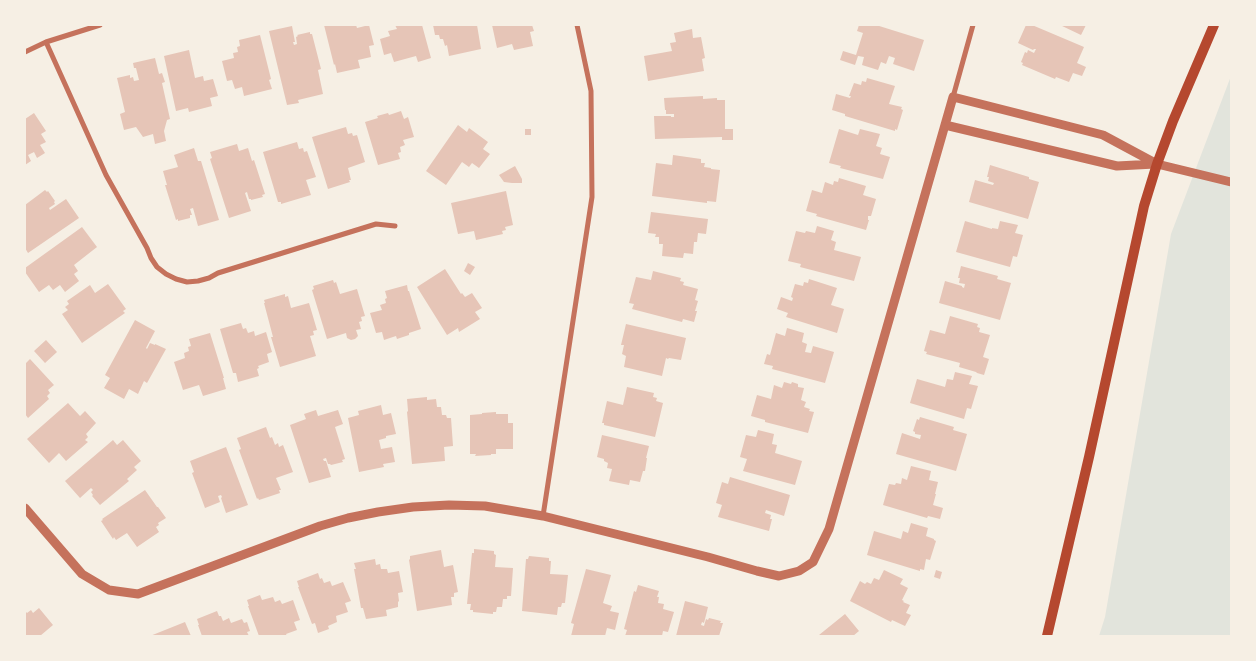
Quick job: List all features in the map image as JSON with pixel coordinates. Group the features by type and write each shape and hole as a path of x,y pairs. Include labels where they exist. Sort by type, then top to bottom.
{"main road":[{"path":"1047,636 1089,457 1144,206 1173,120 1214,25"}],"street":[{"path":"25,52 46,42 100,25"},
{"path":"543,516 592,197 591,91 577,25"},
{"path":"25,508 82,574 109,590 138,594 320,526 378,512 413,507 449,505 485,506 543,516 779,576 799,571 812,562 829,529 973,25"},
{"path":"46,42 106,175 151,258 157,267 166,274 186,282 198,281 218,273 376,224 395,226"},
{"path":"953,96 1103,135 1157,164 1231,182"},
{"path":"945,125 1116,166 1157,164"}],"shaded area":[{"path":"1231,76 1231,636 1099,636 1105,617 1171,234"}],"building":[{"path":"324,25 356,25 357,28 369,25 374,45 369,46 371,57 358,60 360,68 337,73"},
{"path":"395,25 422,25 431,58 418,62 416,56 394,62 391,53 384,55 380,39 390,36 388,31 397,29"},
{"path":"433,25 477,25 481,49 449,56 447,45 445,46 443,39 440,39 439,35 435,35"},
{"path":"492,25 532,25 534,31 530,32 533,46 514,50 512,44 497,48"},
{"path":"859,25 876,25 924,40 914,71 893,64 895,58 889,56 886,64 881,62 878,70 862,65 864,57 858,56 855,65 840,60 843,51 856,55 863,33 857,31"},
{"path":"1026,25 1032,25 1084,47 1077,63 1086,67 1082,76 1073,73 1069,82 1056,77 1055,79 1022,65 1023,63 1021,62 1025,52 1027,53 1028,50 1034,53 1036,49 1033,50 1018,43"},
{"path":"1060,25 1086,25 1081,35"},
{"path":"292,26 294,45 297,44 297,35 310,32 312,34 321,69 318,70 323,94 298,100 299,103 287,105 269,31"},
{"path":"692,29 693,38 701,37 705,58 702,59 704,71 648,81 644,56 672,51 670,43 676,42 674,33"},
{"path":"260,35 272,89 244,96 242,87 235,89 232,80 227,81 222,61 234,58 233,53 238,52 237,47 240,46 239,40"},
{"path":"189,50 195,78 203,76 204,81 213,79 218,96 210,98 212,106 189,112 188,108 176,111 164,56"},
{"path":"155,58 159,74 162,73 165,82 162,83 170,119 167,120 164,131 166,141 155,144 153,134 143,137 136,127 124,130 120,114 125,112 117,78 130,75 130,78 133,77 134,81 139,80 133,63"},
{"path":"867,78 895,86 889,104 902,107 901,109 903,110 897,130 845,116 845,114 832,110 836,94 850,98 854,83 861,85 862,81 866,82"},
{"path":"703,96 703,99 717,98 717,100 725,100 725,129 733,129 733,140 722,140 722,137 655,139 654,116 674,117 674,114 666,114 664,98"},
{"path":"401,111 404,119 408,117 414,137 403,140 405,145 400,147 401,152 398,153 400,159 378,165 365,122 378,118 377,116"},
{"path":"34,113 46,131 41,134 46,142 40,145 45,153 37,158 34,152 28,155 31,161 25,165 25,119"},
{"path":"458,125 467,132 469,128 488,142 483,149 490,154 479,168 472,163 469,167 462,162 446,185 426,171"},
{"path":"346,127 348,134 357,135 365,162 348,168 350,182 328,189 312,137"},
{"path":"525,129 531,129 531,135 525,135"},
{"path":"839,129 858,135 860,129 880,134 876,146 882,148 880,154 890,157 883,179 840,168 841,166 829,163"},
{"path":"297,142 299,149 303,148 304,152 307,151 316,177 306,180 311,195 281,204 281,202 278,202 263,152"},
{"path":"237,144 239,151 248,148 265,194 262,195 263,197 251,200 247,192 245,193 251,211 229,218 210,159 212,158 210,152"},
{"path":"194,148 198,161 201,161 219,220 198,226 193,208 190,209 192,215 190,215 190,218 176,220 165,185 167,185 163,171 178,167 174,155"},
{"path":"673,155 701,159 701,163 705,163 704,167 720,170 716,202 707,201 707,203 652,196 656,163 672,165"},
{"path":"990,165 1039,182 1028,219 969,202 975,180 993,185 994,183 988,181 989,177 987,177"},
{"path":"515,166 522,179 522,183 504,182 499,175"},
{"path":"839,178 866,186 863,195 876,199 871,216 868,216 869,220 866,230 816,216 817,214 806,211 812,190 822,193 825,182 833,185 834,181 838,182"},
{"path":"45,190 48,191 55,201 55,204 49,208 50,210 66,199 79,218 28,253 25,248 25,205"},
{"path":"506,191 513,225 505,227 506,230 502,231 503,234 476,240 474,231 458,234 451,203"},
{"path":"651,212 708,219 706,234 698,233 697,242 694,242 693,254 684,253 683,258 662,256 663,244 659,244 659,237 655,237 656,234 648,233"},
{"path":"965,221 992,229 998,229 1000,221 1018,225 1015,233 1023,235 1017,257 1013,256 1010,267 956,252"},
{"path":"817,226 834,231 831,240 836,242 834,250 861,257 854,281 800,267 801,264 788,261 796,231 815,233"},
{"path":"82,227 97,247 74,265 78,271 74,274 79,281 65,292 60,285 53,290 49,285 39,292 25,272 25,268"},
{"path":"468,263 475,267 470,275 464,271"},
{"path":"961,266 998,276 997,279 1011,283 1000,320 939,303 945,281 964,288 965,284 959,283 960,278 958,278"},
{"path":"445,269 461,294 465,297 472,293 482,308 475,312 480,319 459,332 458,328 447,335 417,287"},
{"path":"653,271 681,278 680,281 684,282 683,285 698,289 695,300 698,301 695,311 697,311 694,322 683,319 682,322 632,309 634,304 629,303 636,277 651,280"},
{"path":"809,279 837,288 831,305 844,309 837,333 786,317 788,313 777,309 781,297 792,301 793,298 791,297 795,284 803,286 804,282 808,283"},
{"path":"333,280 334,283 336,282 340,294 357,289 365,316 361,317 362,321 359,322 361,329 356,330 358,336 355,339 347,338 346,333 327,339 312,290 314,289 313,286"},
{"path":"108,284 126,309 123,311 125,313 82,343 62,314 68,310 65,307 69,304 67,301 90,285 95,293"},
{"path":"407,285 421,329 397,339 396,336 384,340 382,332 376,333 370,313 382,310 380,305 386,303 385,299 387,298 385,291"},
{"path":"285,294 285,297 288,296 291,308 309,303 317,330 313,331 314,335 310,336 316,356 280,367 271,337 273,337 264,300"},
{"path":"950,316 978,324 979,332 990,335 983,357 989,359 984,375 959,367 960,363 926,354 927,352 924,351 930,330 945,334"},
{"path":"135,320 155,331 147,349 150,343 166,349 147,383 144,381 138,394 129,389 124,399 104,388 110,378 105,375"},
{"path":"241,323 243,329 246,328 248,333 254,331 255,336 266,332 272,352 267,354 269,362 258,366 259,376 238,382 236,373 233,373 220,329"},
{"path":"626,324 686,338 681,360 666,358 662,376 624,367 626,356 622,354 624,345 621,345"},
{"path":"787,328 804,333 802,342 807,344 805,352 811,353 813,346 834,352 825,383 772,369 773,366 764,364 767,354 770,355 776,333 785,336"},
{"path":"210,333 226,389 203,396 199,385 183,390 174,362 185,358 184,353 189,351 188,347 191,346 189,339"},
{"path":"46,340 57,352 45,363 34,351"},
{"path":"30,359 54,385 48,390 50,393 47,396 49,399 28,418 25,414 25,364"},
{"path":"955,372 972,376 969,384 978,386 971,409 967,408 964,419 910,403 917,379 945,387 947,379 953,380"},
{"path":"784,382 791,384 792,382 798,384 798,387 804,388 801,400 806,402 804,407 814,412 808,433 765,422 765,420 751,416 757,395 771,399 774,385 782,388"},
{"path":"627,387 654,393 653,397 657,398 656,401 663,403 655,437 602,423 607,401 623,405"},
{"path":"427,397 427,400 436,399 437,407 441,407 442,415 451,418 453,446 444,447 445,461 412,464 407,399"},
{"path":"68,403 80,416 85,411 96,423 86,434 88,437 85,440 88,442 66,461 59,453 49,463 27,439"},
{"path":"381,405 383,415 391,413 396,434 379,440 381,449 392,447 395,462 383,464 384,467 359,472 348,418 359,415 358,411"},
{"path":"316,410 318,416 338,410 343,424 335,427 345,459 342,460 343,462 331,465 328,464 326,458 323,459 326,461 331,477 309,483 290,425 306,419 304,414"},
{"path":"496,412 496,414 508,414 508,423 513,423 513,449 496,449 496,454 491,455 475,456 476,454 470,454 470,415"},
{"path":"920,417 954,427 953,430 967,434 956,471 896,454 902,433 920,439 921,435 915,434 913,431 917,419 919,420"},
{"path":"266,427 275,445 278,443 279,447 283,445 293,472 276,478 281,490 279,490 280,493 259,500 239,450 241,449 237,438"},
{"path":"758,430 774,434 772,444 777,445 775,453 802,461 795,485 743,471 747,459 740,457 746,435 756,437"},
{"path":"602,435 649,446 645,471 643,471 640,482 630,480 629,485 609,481 612,469 607,468 608,463 604,459 597,457"},
{"path":"113,440 117,445 123,440 141,461 134,467 137,470 127,479 129,481 100,505 92,496 91,492 93,490 91,488 80,498 65,481"},
{"path":"226,447 248,505 226,513 221,495 218,496 220,502 205,508 192,473 194,472 190,461"},
{"path":"911,466 931,471 929,480 938,482 933,505 943,508 940,519 928,516 927,518 883,505 889,484 901,484 902,478 907,480"},
{"path":"730,477 790,495 784,516 766,510 765,513 771,515 770,519 772,519 769,531 718,517 722,505 716,503 722,482 728,484"},
{"path":"145,490 166,518 158,523 159,525 156,527 159,532 137,547 127,533 116,540 114,537 113,539 101,521 102,519"},
{"path":"911,523 928,528 926,536 936,541 930,560 926,559 924,570 920,569 920,571 867,555 874,531 901,539 903,531 908,533"},
{"path":"474,549 494,551 496,555 495,567 513,568 511,596 503,599 502,607 497,607 496,612 493,612 493,614 473,612 473,610 470,610 471,604 467,604"},
{"path":"441,550 444,567 453,565 458,592 454,593 454,597 451,597 452,605 417,611 410,556"},
{"path":"529,556 549,558 549,561 551,561 550,574 568,575 565,603 558,607 557,615 522,611 526,559"},
{"path":"375,559 376,565 380,564 381,569 387,569 388,573 399,571 403,592 398,593 398,607 386,610 387,616 366,619 363,608 361,608 354,563"},
{"path":"586,569 611,575 603,603 612,606 610,611 619,613 615,630 607,628 605,636 571,636 574,624 571,623"},
{"path":"884,570 903,579 900,584 908,588 902,600 910,605 906,613 911,615 905,626 892,620 891,622 850,601 860,581 865,584 867,582 871,584 874,578 879,580"},
{"path":"936,570 942,572 940,579 934,577"},
{"path":"318,573 324,583 330,581 332,586 343,582 351,601 345,603 348,612 336,616 337,622 328,626 329,629 318,633 315,623 312,624 297,581"},
{"path":"638,585 659,591 658,603 664,604 663,609 674,612 668,632 663,631 662,636 625,636 627,630 624,629 634,591 636,592"},
{"path":"260,595 262,600 273,597 275,602 280,600 282,604 293,600 300,620 294,622 297,630 286,634 287,636 259,636 247,600"},
{"path":"685,601 708,607 704,623 702,622 701,625 704,626 706,619 708,620 709,618 721,621 720,623 723,623 719,636 676,636"},
{"path":"39,608 53,625 40,636 25,636 25,611 27,613 31,610 33,613"},
{"path":"217,611 223,621 229,618 231,623 242,619 244,623 247,622 250,631 247,632 249,636 202,636 197,619"},
{"path":"845,614 859,631 853,636 819,635"},
{"path":"185,622 191,636 150,636"}]}
